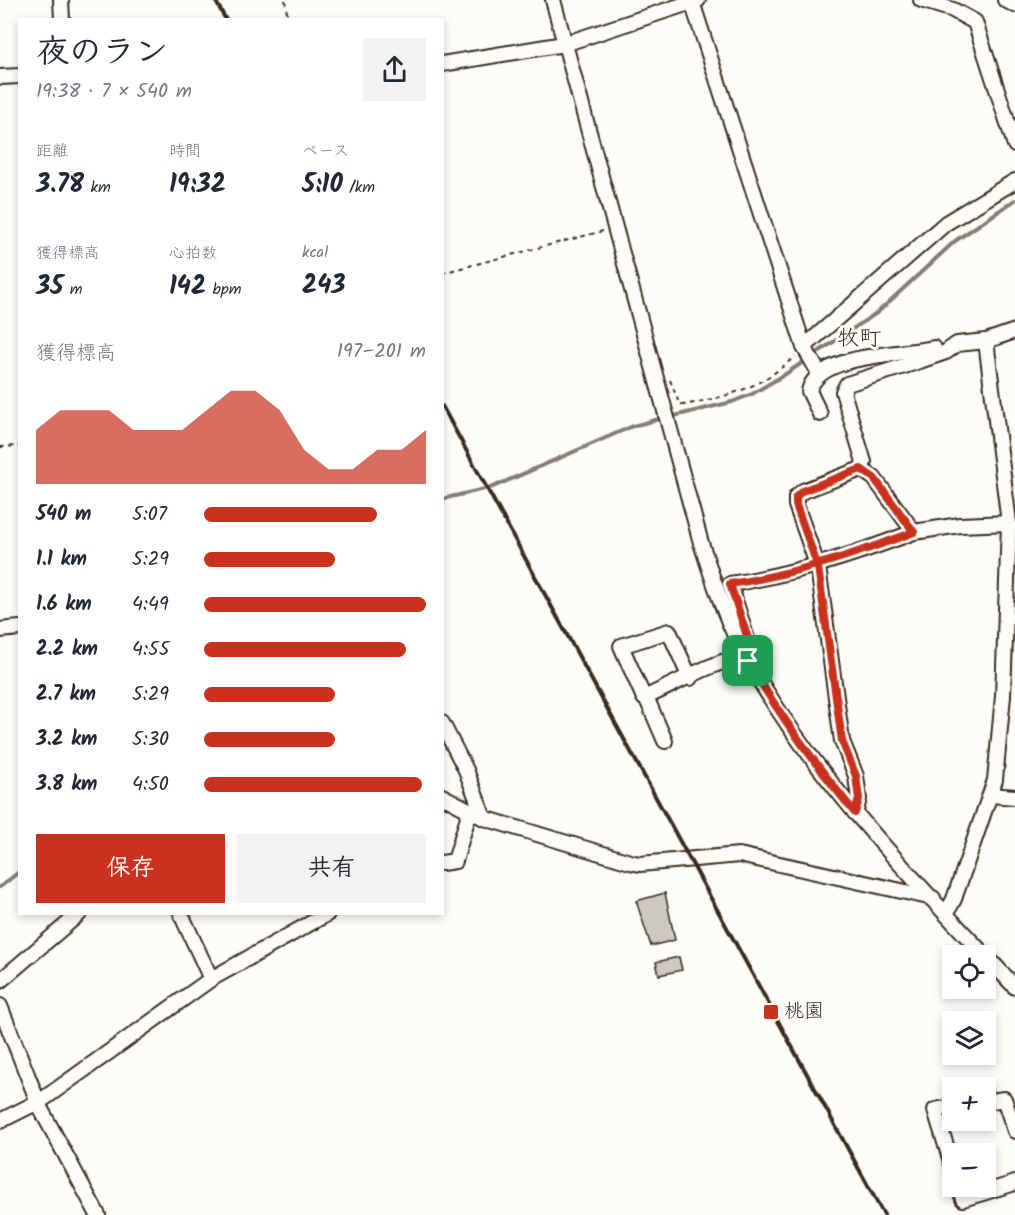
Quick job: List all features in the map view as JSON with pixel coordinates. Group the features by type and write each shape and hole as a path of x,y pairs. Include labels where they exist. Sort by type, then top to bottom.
{"street":[{"path":"60,0 62,18"},
{"path":"553,0 648,352 715,584 747,659 778,710 819,769 855,813 975,945"},
{"path":"921,0 952,10 975,22 1015,145"},
{"path":"1005,0 1015,5"},
{"path":"444,64 564,44 695,1 805,349 818,371"},
{"path":"0,77 18,76"},
{"path":"805,349 946,223 1015,181"},
{"path":"820,414 809,391 818,371 859,358 913,353 986,341 1015,332"},
{"path":"946,914 954,899 991,795 1009,699 1009,523 986,341"},
{"path":"855,813 859,799 856,776 842,741 818,567 796,505 796,497 802,491 861,469 864,462 843,392 847,384 924,360 957,344"},
{"path":"1000,459 1015,458"},
{"path":"861,469 874,478 914,532"},
{"path":"646,697 735,658 747,659 753,654 730,584 787,575 818,567 914,532 960,525 1009,523"},
{"path":"0,630 18,628"},
{"path":"665,741 621,646 669,631 690,678"},
{"path":"444,727 466,770 484,818"},
{"path":"991,795 1015,797"},
{"path":"444,797 484,818 640,864 739,855 933,898"},
{"path":"444,863 455,861 470,810"},
{"path":"0,981 78,915"},
{"path":"181,915 211,979"},
{"path":"0,1120 38,1102 211,979 325,915"},
{"path":"996,964 1009,973 1015,987"},
{"path":"0,1006 38,1102 98,1215"},
{"path":"996,1100 1004,1099 1015,1131"},
{"path":"942,1109 935,1110 945,1143"},
{"path":"996,1189 1015,1183"}],"path":[{"path":"285,0 288,18"},
{"path":"444,272 615,228"},
{"path":"668,377 679,403 684,405 731,396 756,385 805,349"},
{"path":"0,447 18,446"}],"building":[{"path":"665,893 675,940 651,946 636,901"},
{"path":"679,957 682,970 659,975 656,962"}],"waterway":[{"path":"670,417 732,402 752,394 784,375 878,312 955,241 1015,200"},
{"path":"444,499 493,487 633,426 663,418"},
{"path":"0,887 18,873"}],"railway":[{"path":"215,0 225,18"},
{"path":"444,410 884,1215"}],"place":[{"name":"桃園","path":"771,1012"}],"district":[{"name":"牧町","path":"859,339"}],"route":[{"path":"748,661 753,654 740,622 730,584 787,575 818,567 914,532 874,478 861,469 802,491 796,497 796,505 818,567 842,741 856,776 859,799 855,813 819,769 778,710 748,661"}]}
